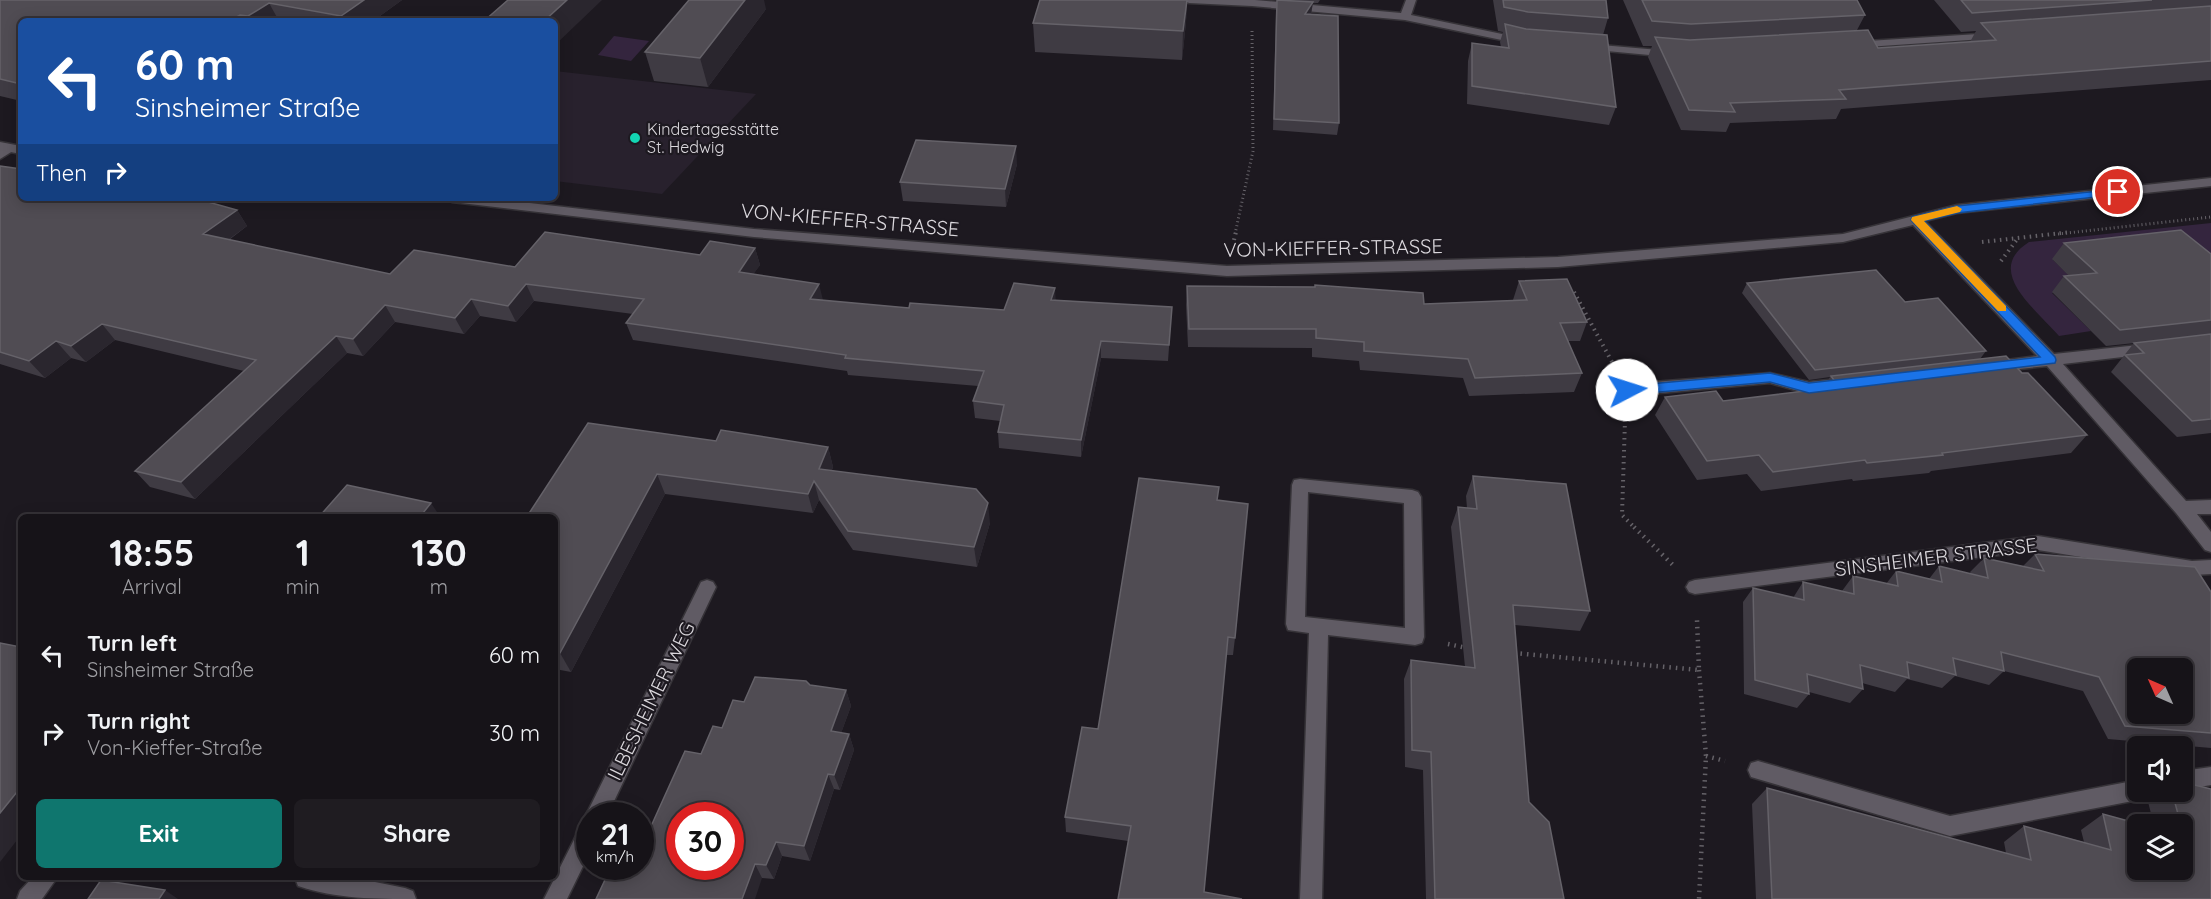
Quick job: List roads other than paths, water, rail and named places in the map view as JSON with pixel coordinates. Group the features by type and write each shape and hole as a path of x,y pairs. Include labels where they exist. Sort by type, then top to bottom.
{"street":[{"path":"1189,0 1252,3 1405,17 1533,42"},
{"path":"1405,17 1411,0"},
{"path":"1835,46 2012,34"},
{"path":"1579,46 1682,54"},
{"name":"VON-KIEFFER-STRASSE","path":"478,201 754,233 1227,271 1558,262 1843,238 1957,209 2211,182"},
{"path":"1916,220 2050,360 2182,508 2211,545"},
{"path":"1970,370 2165,347"},
{"path":"1627,390 1770,378 1809,388 1866,381"},
{"path":"1300,485 1412,497 1415,637 1319,627 1295,624 1300,485"},
{"path":"2182,508 2211,507"},
{"name":"SINSHEIMER STRASSE","path":"1695,587 2038,543 2192,568 2211,567"},
{"name":"ILBESHEIMER WEG","path":"603,802 707,587"},
{"path":"1311,899 1319,627"},
{"path":"1758,770 1950,826 2127,792"},
{"path":"2193,779 2211,776"},
{"path":"555,899 576,856"},
{"path":"28,899 44,880"},
{"path":"315,880 405,899"}],"place":[{"name":"Kindertagesstätte St. Hedwig","path":"635,138"}]}
